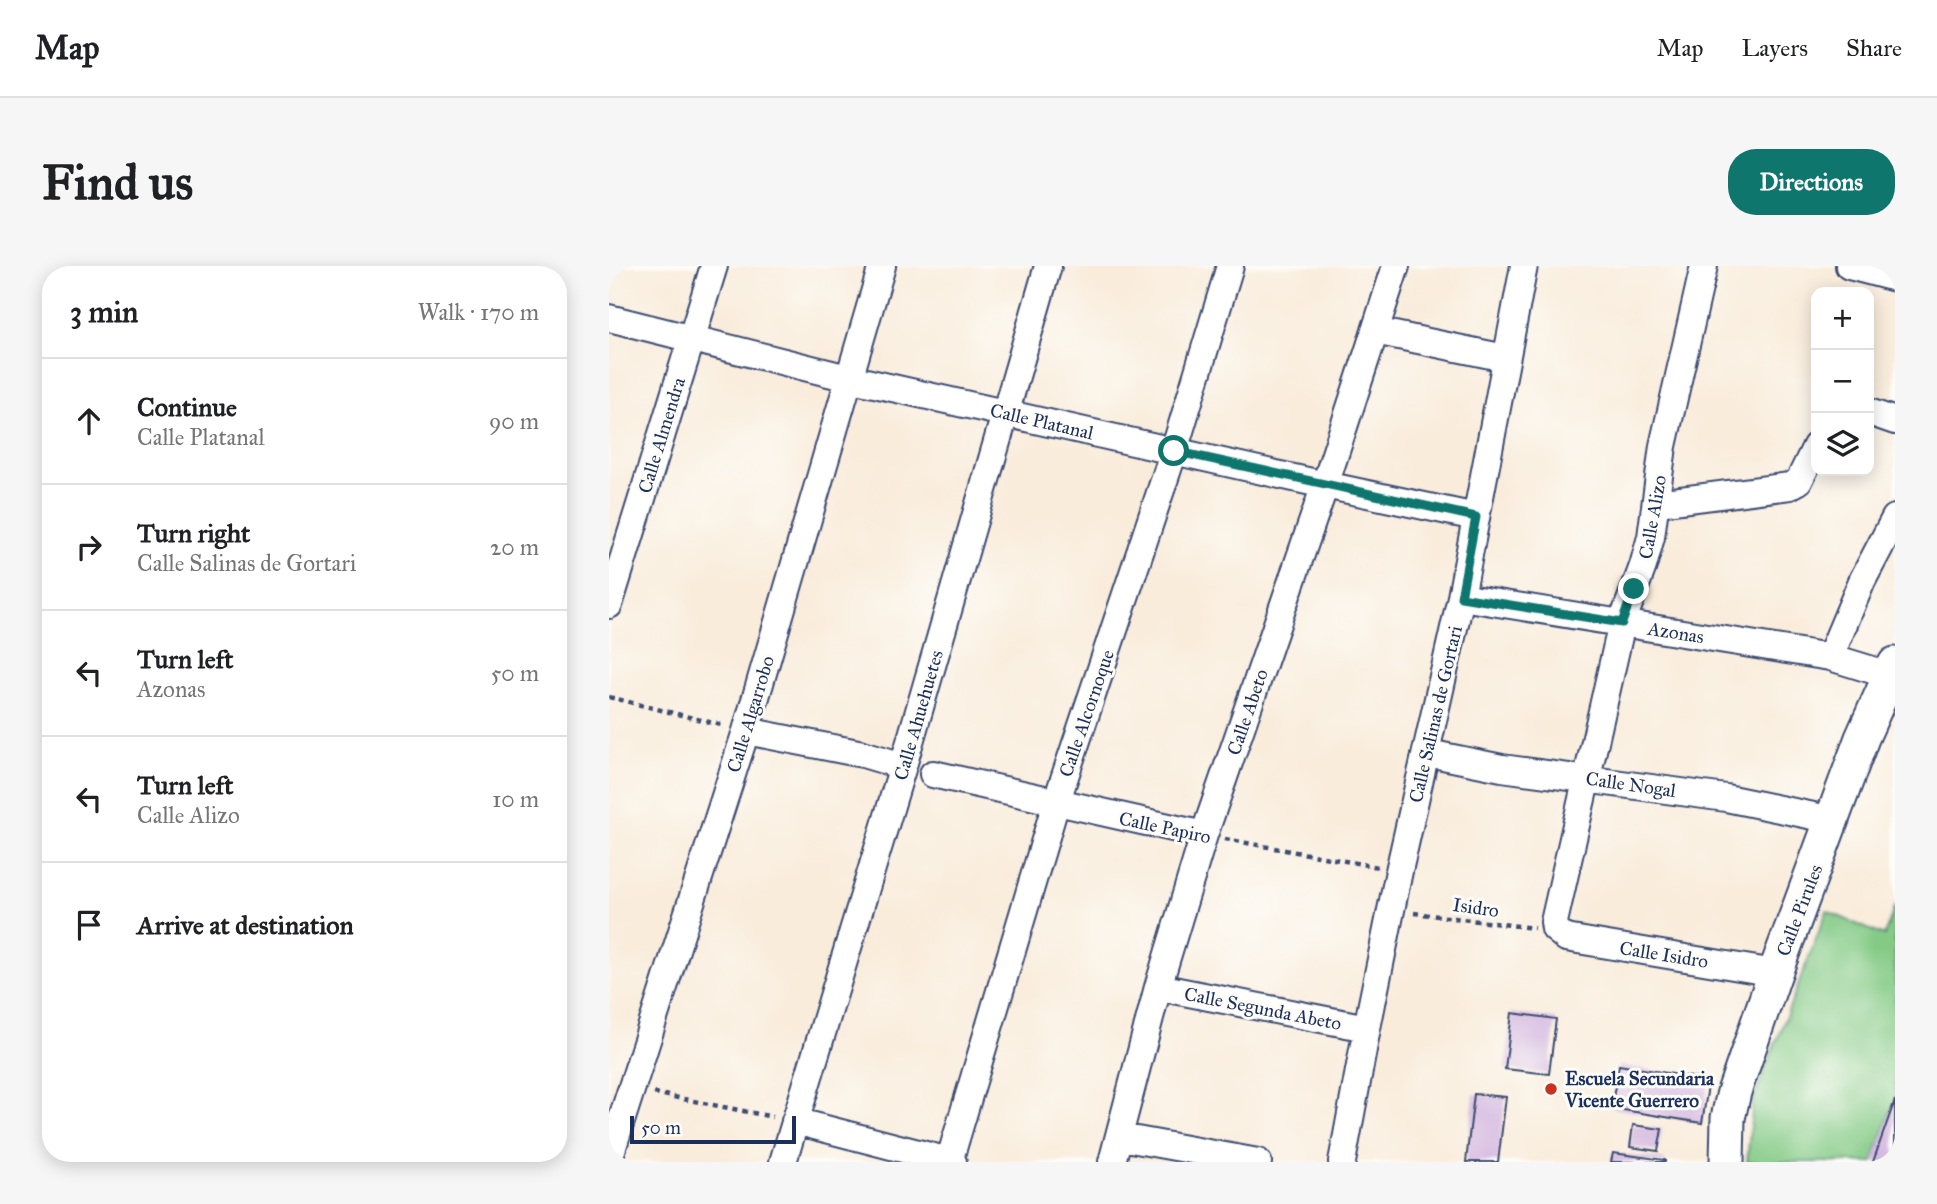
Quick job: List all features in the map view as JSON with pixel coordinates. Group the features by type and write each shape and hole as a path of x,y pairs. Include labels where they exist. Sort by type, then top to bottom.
{"street":[{"name":"Calle Almendra","path":"609,605 713,266"},
{"name":"Calle Algarrobo","path":"609,1159 746,731 882,266"},
{"name":"Calle Ahuehuetes","path":"783,1162 903,766 1048,266"},
{"name":"Calle Alcornoque","path":"950,1162 1056,803 1174,451 1230,266"},
{"name":"Calle Abeto","path":"1116,1150 1159,987 1204,835 1325,485 1396,266"},
{"name":"Calle Salinas de Gortari","path":"1342,1162 1399,871 1461,597 1524,266"},
{"name":"Calle Alizo","path":"1555,929 1555,915 1622,623 1643,566 1657,503 1663,446 1704,266"},
{"path":"1849,266 1895,278"},
{"name":"Calle Platanal","path":"609,318 848,378 1476,517"},
{"path":"1375,331 1505,358"},
{"path":"1872,413 1895,421"},
{"path":"1657,503 1790,486 1802,477 1811,457"},
{"path":"1830,657 1863,581 1895,518"},
{"name":"Azonas","path":"1461,597 1830,657 1892,670"},
{"name":"Calle Pirules","path":"1727,1162 1728,1118 1734,1092 1861,738 1892,670"},
{"path":"746,731 863,754 903,766"},
{"name":"Calle Nogal","path":"1427,753 1502,768 1726,797 1833,820"},
{"name":"Calle Papiro","path":"933,774 1204,835"},
{"name":"Calle Isidro","path":"1555,929 1566,938 1775,973"},
{"name":"Calle Segunda Abeto","path":"1159,987 1367,1028"},
{"path":"795,1121 950,1162"},
{"path":"1116,1150 1258,1162"}],"path":[{"path":"609,697 746,731"},
{"name":"Calle Papiro","path":"1204,835 1399,871"},
{"name":"Isidro","path":"1392,910 1543,930 1555,929"},
{"path":"631,1088 795,1121"}],"green space":[{"path":"1895,906 1895,1099 1873,1162 1747,1162 1753,1101 1827,911 1884,936"}],"building":[{"path":"1512,1013 1556,1019 1549,1074 1505,1069"},
{"path":"1619,1065 1709,1080 1702,1123 1611,1108"},
{"path":"1474,1094 1506,1097 1498,1162 1466,1162"},
{"path":"1895,1100 1895,1162 1873,1162"},
{"path":"1633,1125 1662,1129 1658,1151 1630,1147"},
{"path":"1613,1153 1665,1160 1665,1162 1611,1162"}],"place":[{"name":"Escuela Secundaria Vicente Guerrero","path":"1551,1089"}],"route":[{"path":"1174,451 1476,517 1461,597 1622,623 1634,589"}]}
